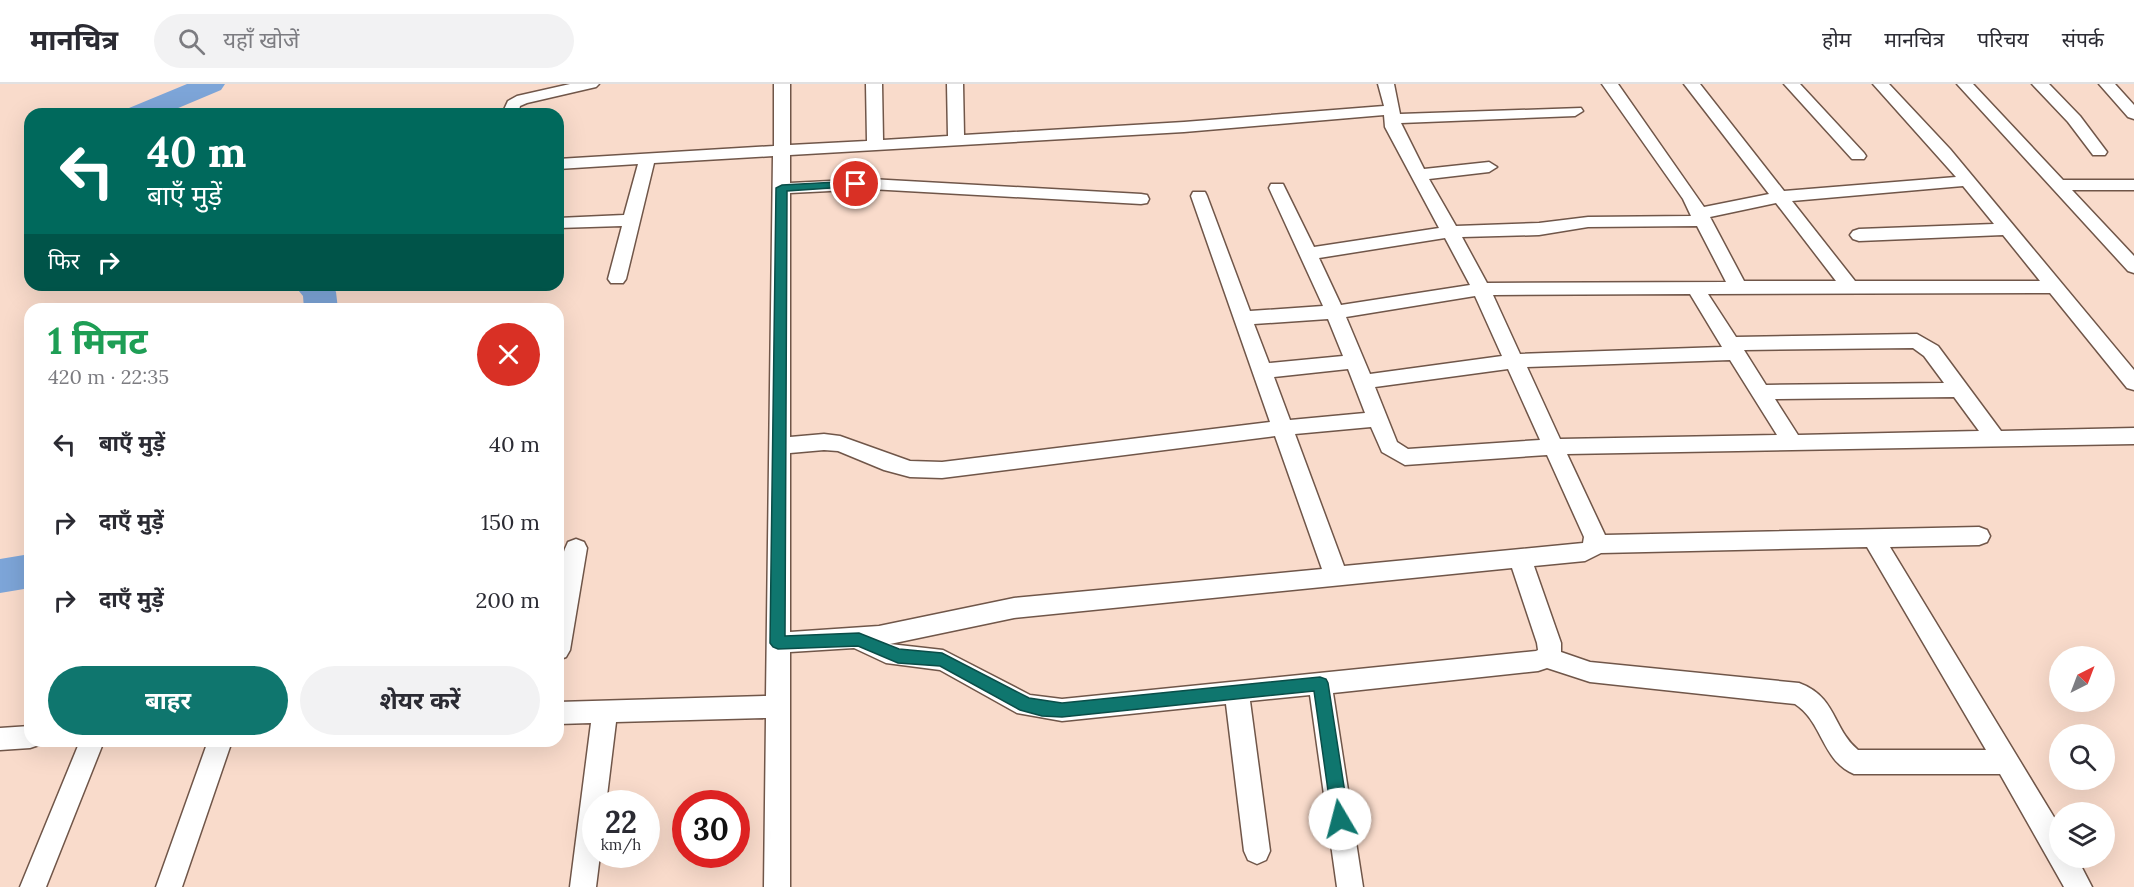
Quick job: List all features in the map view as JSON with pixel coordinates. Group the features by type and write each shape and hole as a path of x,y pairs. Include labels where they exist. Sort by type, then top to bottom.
{"street":[{"path":"512,108 513,104 522,99 591,84"},
{"path":"777,887 782,84"},
{"path":"874,84 875,145"},
{"path":"955,84 956,140"},
{"path":"778,643 859,639 1014,608 1520,559 1585,552 1592,549 1595,537 1555,447 1481,290 1398,137 1391,115 1391,100 1386,84"},
{"path":"1610,84 1691,198 1738,288"},
{"path":"1692,84 1850,287"},
{"path":"1792,84 1858,156"},
{"path":"1881,84 1944,152 2134,383"},
{"path":"1965,84 2134,267"},
{"path":"2040,84 2074,119 2099,152"},
{"path":"2107,84 2132,110"},
{"path":"564,164 1391,115 1575,111"},
{"path":"617,279 647,159"},
{"path":"1419,175 1489,167"},
{"path":"1703,221 1699,214 1780,197 1967,181"},
{"path":"782,188 870,184 1141,199"},
{"path":"2057,185 2134,185"},
{"path":"1277,188 1335,312 1389,447 1405,458 1555,447 2134,436"},
{"path":"1199,196 1336,576"},
{"path":"564,223 632,220"},
{"path":"1308,254 1450,232 1539,229 1588,222 1703,221"},
{"path":"1859,235 2008,229"},
{"path":"2114,246 2134,246"},
{"path":"1243,318 1335,312 1481,290 2055,287"},
{"path":"1695,288 1791,441"},
{"path":"1363,382 1514,361 1909,340 1925,345 1931,351 1995,438"},
{"path":"1262,370 1355,362"},
{"path":"1760,392 1960,390"},
{"path":"780,446 824,442 840,444 910,469 942,470 1377,418"},
{"path":"1595,544 1979,536"},
{"path":"1873,538 2049,833"},
{"path":"564,616 576,548"},
{"path":"1520,559 1550,643 1547,657"},
{"path":"859,639 898,656 942,660 1026,705 1062,710 1538,661 1547,657 1566,666 1590,672 1799,694 1812,702 1820,711 1840,748 1846,757 1854,762 2008,762"},
{"path":"1320,683 1350,887"},
{"path":"1238,692 1257,851"},
{"path":"564,713 778,707"},
{"path":"583,887 605,712"},
{"path":"0,739 24,737"},
{"path":"33,887 90,747"},
{"path":"169,887 218,747"},
{"path":"2069,868 2079,887"}],"waterway":[{"path":"153,108 211,84"},
{"path":"318,291 320,303"},
{"path":"0,576 24,572"}],"route":[{"path":"856,184 782,188 778,430 780,446 778,643 859,639 886,653 942,660 960,667 1026,705 1042,709 1062,710 1320,683 1340,819"}]}
